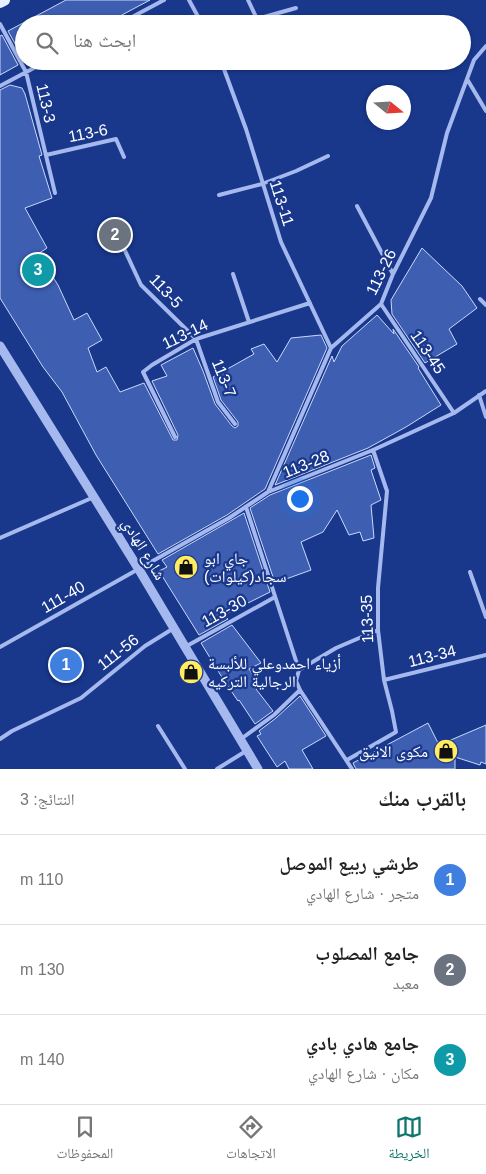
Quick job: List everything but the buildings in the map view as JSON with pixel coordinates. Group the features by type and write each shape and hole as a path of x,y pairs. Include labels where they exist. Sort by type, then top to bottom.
{"main road":[{"path":"0,2 4,0"}],"street":[{"name":"شارع الهادي","path":"0,346 138,568 258,769"}],"lane":[{"path":"136,15 164,0"},
{"path":"189,0 197,15"},
{"path":"248,0 255,15"},
{"path":"271,15 296,8"},
{"name":"113-3","path":"0,24 15,52"},
{"name":"113-26","path":"471,68 474,60 486,46"},
{"path":"0,86 30,70"},
{"name":"113-11","path":"224,70 246,129 281,242 331,348"},
{"name":"113-26","path":"268,492 331,348 381,304 431,198 447,133 470,70"},
{"name":"113-3","path":"26,72 55,193"},
{"path":"467,79 486,111"},
{"name":"113-6","path":"46,154 116,139 124,157"},
{"path":"219,195 262,184 328,156"},
{"path":"357,206 394,274"},
{"name":"113-5","path":"114,227 141,285 196,339"},
{"path":"233,274 249,322"},
{"path":"480,299 486,305"},
{"name":"113-14","path":"175,437 143,372 152,364 196,339 310,303"},
{"name":"113-45","path":"381,304 454,413"},
{"name":"113-7","path":"196,339 218,402 235,424"},
{"name":"113-28","path":"138,568 246,507 268,492 373,450 454,413 486,391"},
{"path":"479,396 486,417"},
{"name":"113-35","path":"347,760 396,732 384,680 378,630 378,588 386,491 373,450"},
{"path":"0,538 94,497"},
{"path":"246,507 298,670 296,681 352,769"},
{"name":"111-40","path":"0,647 138,568"},
{"path":"470,572 486,617"},
{"name":"113-30","path":"185,647 275,597"},
{"name":"111-56","path":"0,739 12,731 81,698 145,646 174,628"},
{"path":"298,670 336,648 378,630"},
{"name":"113-34","path":"384,680 486,655"},
{"path":"240,740 274,715 300,690"},
{"path":"158,726 185,769"},
{"path":"218,769 246,751"}],"place":[{"name":"جامع المصلوب","path":"115,235"},
{"name":"جامع هادي بادي","path":"38,270"},
{"name":"جاي ابو سجاد(كيلوات)","path":"186,567"},
{"name":"طرشي ربيع الموصل","path":"66,665"},
{"name":"أزياء احمدوعلي للألبسة الرجالية التركيه","path":"191,672"},
{"name":"مكوى الانيق","path":"446,751"}]}
